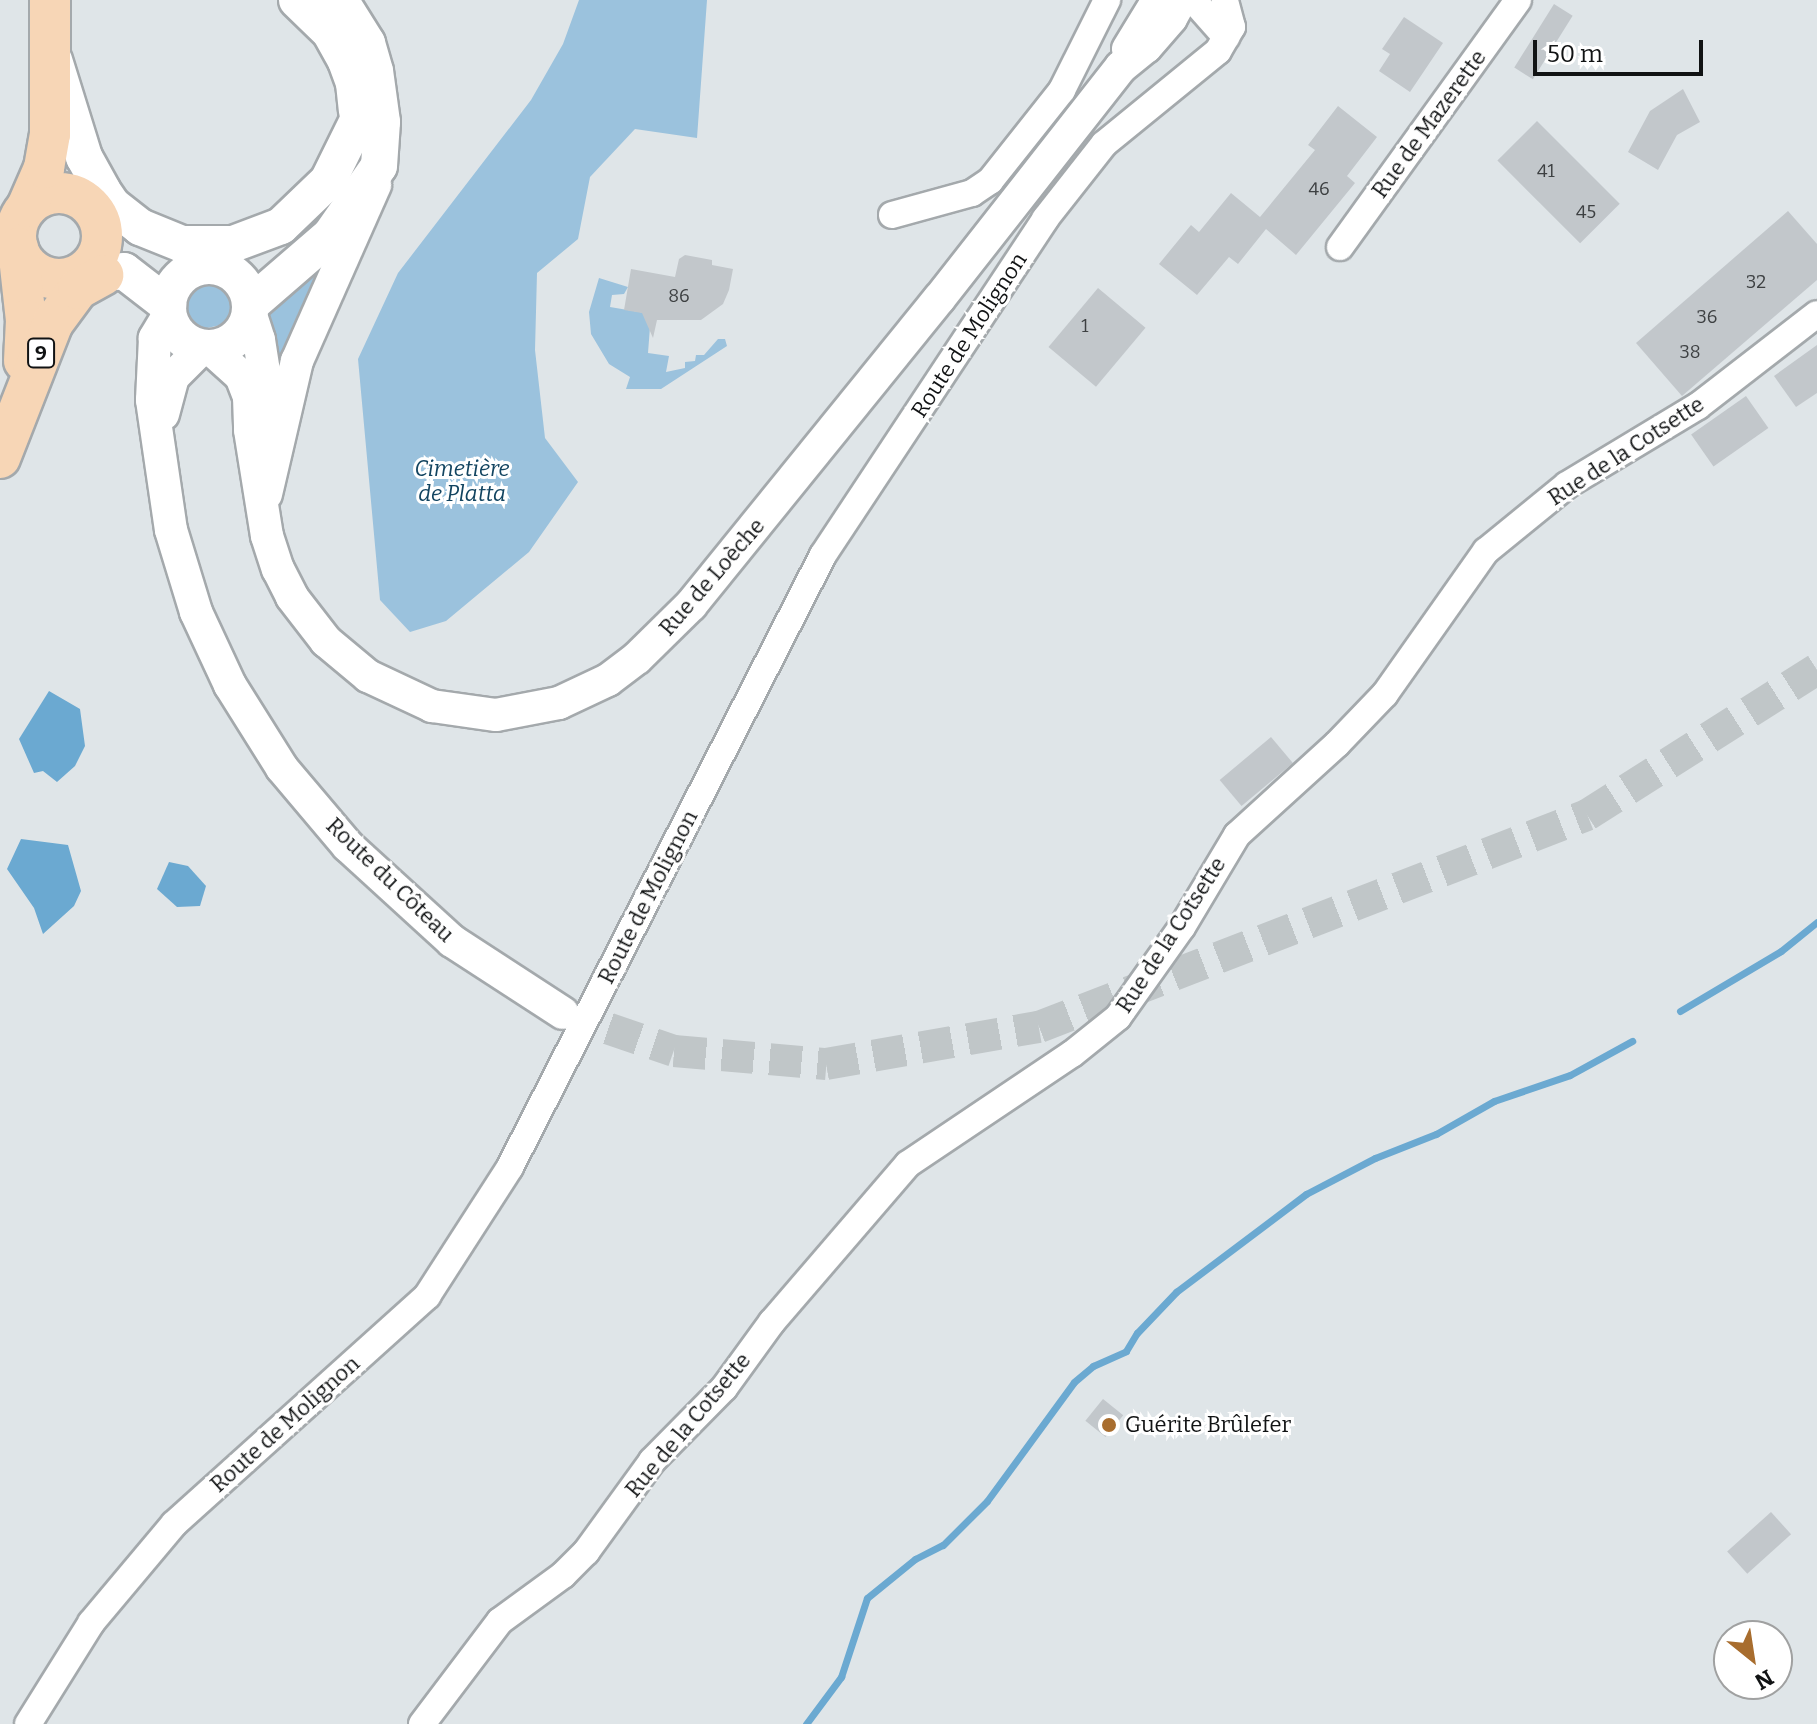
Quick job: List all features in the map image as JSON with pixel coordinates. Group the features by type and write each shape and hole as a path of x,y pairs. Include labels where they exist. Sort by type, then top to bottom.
{"main road":[{"path":"50,0 52,112 44,168 17,224 18,248 25,262 44,276 61,279 87,274 135,277 168,310 180,337 207,348 224,346 240,335 250,308 330,236 379,166 382,122 375,71 367,43 340,0"},
{"path":"168,310 177,281 281,245 320,212 341,182 351,160 356,124 354,83 330,32 297,0"},
{"path":"50,49 84,157 102,190 133,222 155,235 182,244 233,244 281,226 328,181 356,124"},
{"path":"52,112 72,169 102,233 100,249 87,274"},
{"path":"27,207 43,196 59,193 76,196 145,246 214,269 242,283 250,308"},
{"name":"9","path":"18,248 26,320 24,361"},
{"name":"9","path":"0,455 24,361 48,309 87,274"},
{"name":"9","path":"0,455 60,310 85,284 87,274"}],"street":[{"path":"892,215 952,201 982,189 990,181 1062,90 1107,0"},
{"name":"Rue de Mazerette","path":"1340,247 1518,0"},
{"name":"Route de Molignon","path":"28,1724 91,1623 174,1524 427,1296 510,1167 823,555 1055,206 1104,144 1218,51 1226,37 1189,1"},
{"name":"Rue de Loèche","path":"207,348 230,361 241,376 249,397 262,509 272,553 292,597 326,641 389,689 441,708 496,715 534,710 581,694 637,658 691,605 932,309 1121,67 1189,1"},
{"path":"262,509 297,361 367,207 379,166"},
{"name":"Rue de Loèche","path":"250,308 259,340 264,381 263,440 255,460"},
{"name":"Route du Côteau","path":"168,310 155,338 152,400 171,530 196,612 230,685 282,768 348,846 431,924 488,967 563,1013"},
{"name":"Rue de la Cotsette","path":"422,1724 500,1621 563,1575 586,1552 652,1461 724,1388 772,1322 908,1164 1072,1054 1118,1017 1182,927 1237,835 1337,744 1385,694 1486,551 1567,485 1698,406 1817,314"},
{"name":"Route du Côteau","path":"159,445 168,386 207,348"}],"green space":[{"name":"Cimetière de Platta","path":"579,0 707,0 697,138 635,129 590,177 578,239 537,273 535,350 545,438 578,482 529,552 446,621 410,632 380,600 358,359 398,273 531,100 563,44"},
{"path":"331,252 281,371 267,321 270,311"},
{"path":"599,278 628,287 624,294 612,295 610,307 651,314 648,353 669,356 666,372 685,368 685,362 695,361 696,355 704,355 718,339 725,339 727,346 661,389 626,389 630,377 609,364 591,334 589,312"},
{"path":"206,281 228,285 233,291 237,308 225,324 194,331 185,321 183,304 189,291"}],"shaded area":[{"path":"49,691 80,709 85,746 75,766 57,782 43,771 34,773 19,739"},
{"path":"21,839 68,845 81,891 74,906 43,934 34,908 7,869"},
{"path":"169,862 188,866 206,886 200,906 177,907 157,889"}],"building":[{"path":"1554,4 1573,16 1533,79 1514,68"},
{"path":"1404,17 1443,43 1410,92 1379,71 1390,54 1382,49"},
{"path":"1683,89 1700,122 1677,135 1658,170 1628,152 1650,111"},
{"path":"1338,106 1377,137 1347,176 1355,183 1296,255 1266,229 1238,264 1229,257 1197,295 1159,264 1191,225 1199,232 1231,193 1260,217 1315,150 1308,145"},
{"path":"1537,121 1620,204 1580,243 1497,161"},
{"path":"1788,211 1817,244 1817,280 1682,396 1636,343"},
{"path":"685,255 712,260 712,265 733,269 729,290 723,304 701,320 657,320 653,338 642,313 624,310 631,269 675,277 679,259"},
{"path":"1098,288 1145,328 1096,387 1049,347"},
{"path":"1817,345 1817,393 1796,407 1774,376"},
{"path":"1746,396 1768,428 1713,466 1691,434"},
{"path":"1271,737 1293,763 1242,806 1220,780"},
{"path":"1103,1399 1123,1415 1106,1437 1085,1421"},
{"path":"1771,1512 1791,1534 1747,1574 1727,1551"}],"waterway":[{"path":"1680,1011 1781,951 1817,922"},
{"path":"806,1724 841,1677 867,1598 915,1559 943,1545 987,1501 1074,1382 1093,1366 1126,1351 1137,1333 1176,1292 1306,1194 1375,1158 1436,1134 1494,1101 1570,1075 1632,1041"}],"tunnel":[{"path":"563,1013 674,1051 826,1064 1039,1027 1587,815 1817,669"}],"place":[{"name":"Guérite Brûlefer","path":"1109,1425"}]}
